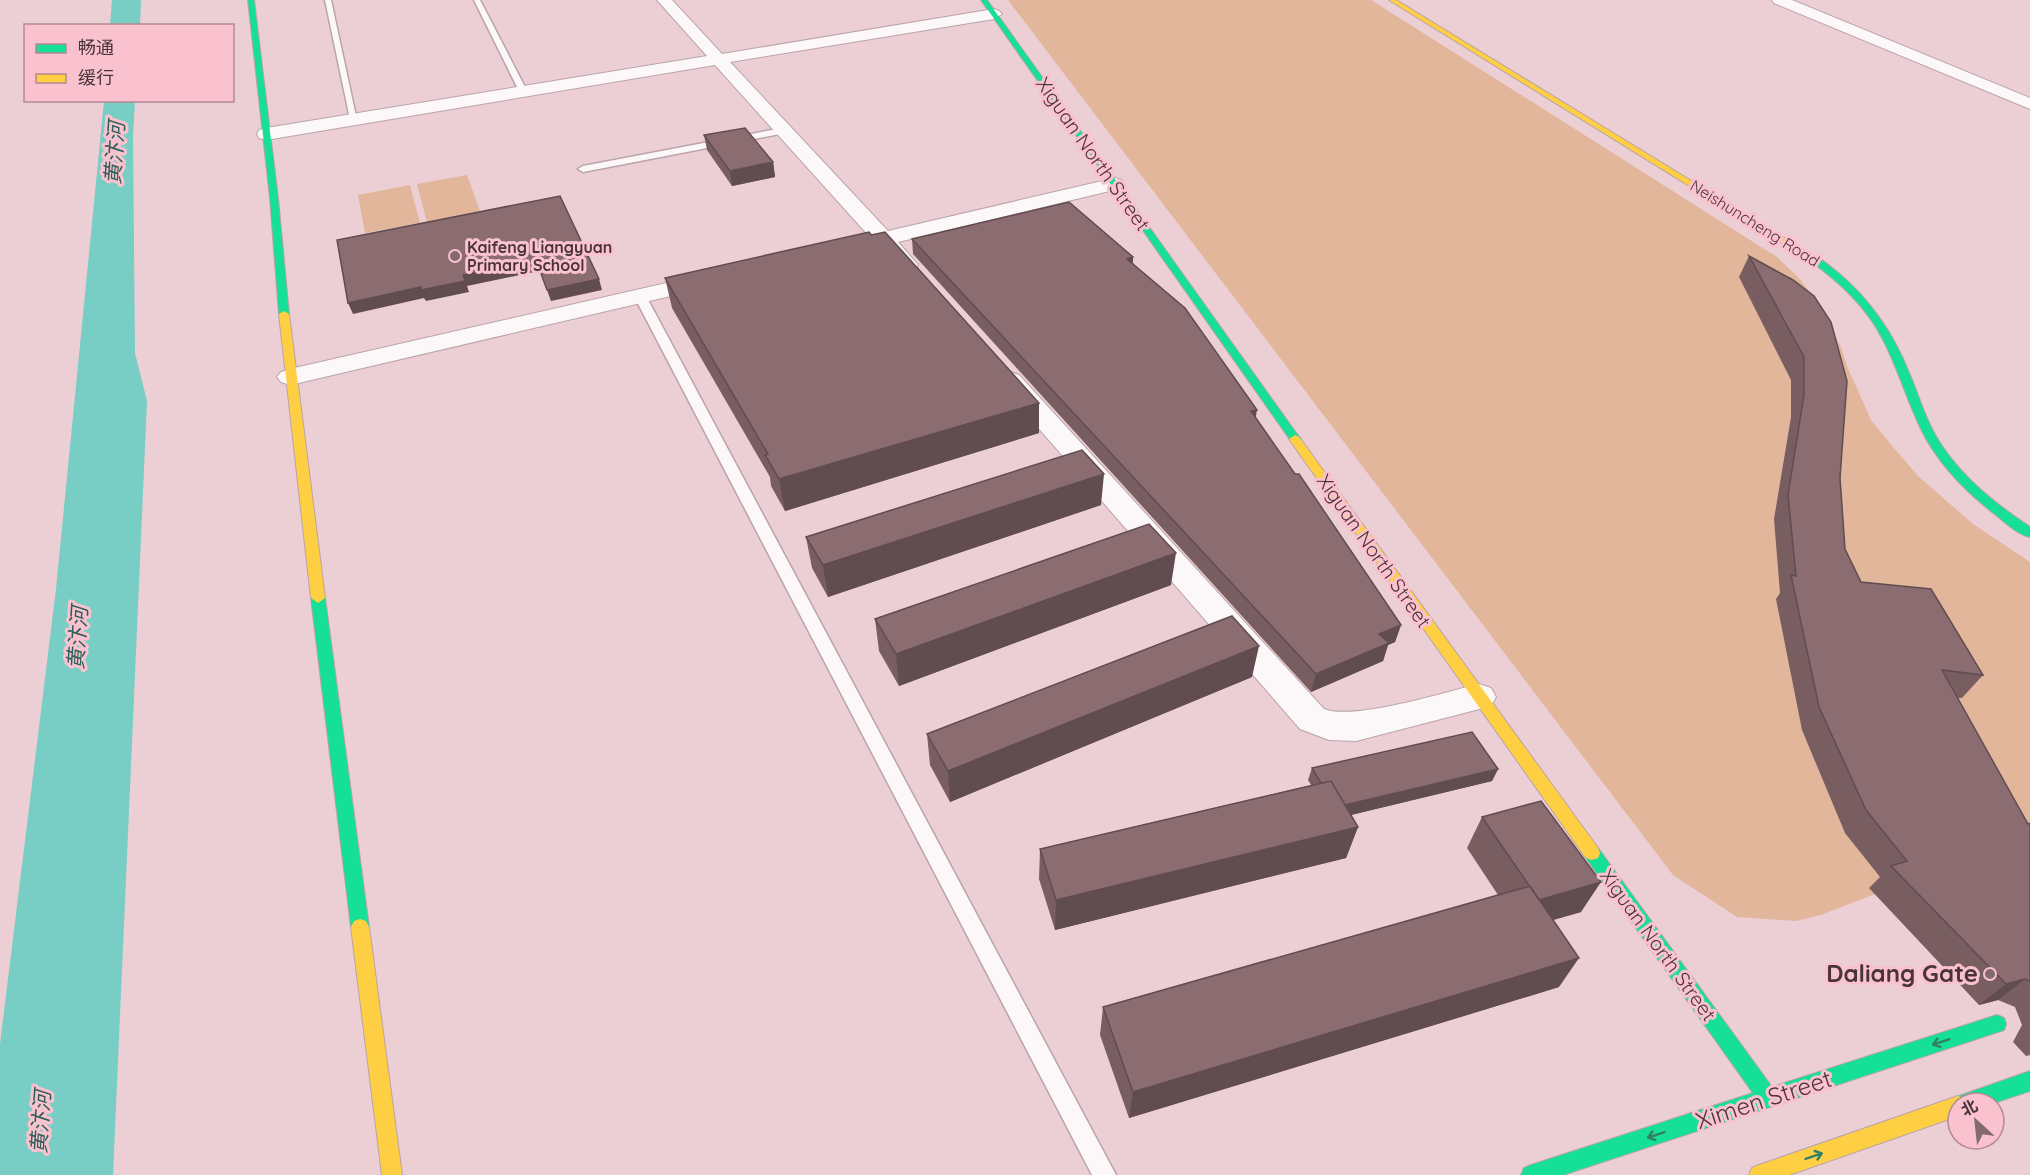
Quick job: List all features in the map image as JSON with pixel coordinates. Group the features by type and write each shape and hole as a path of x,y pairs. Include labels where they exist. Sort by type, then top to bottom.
{"street":[{"path":"251,0 274,198 290,376 392,1175"},
{"path":"664,0 924,283"},
{"name":"Neishuncheng Road","path":"1392,0 1789,242 1842,280 1865,302 1894,347 1926,428 1943,457 1964,483 1986,503 2030,533"},
{"path":"1779,0 2030,104"},
{"path":"266,134 718,59 989,7"},
{"name":"Xiguan North Street","path":"989,7 1479,697 1768,1098"},
{"path":"849,247 1115,184"},
{"path":"290,376 733,274"},
{"path":"995,363 1312,719 1329,726 1356,727 1479,697"},
{"name":"Ximen Street","path":"1531,1175 1997,1024"},
{"path":"2001,1091 2030,1081"},
{"path":"1759,1175 1946,1110"}],"lane":[{"path":"328,0 354,119"},
{"path":"477,0 523,91"},
{"path":"583,169 782,131"},
{"path":"640,296 1104,1175"}],"shaded area":[{"path":"1008,0 1371,0 1777,257 1798,277 1817,301 1841,347 1871,420 1894,448 1918,476 1973,524 2030,562 2030,834 1821,915 1796,921 1737,917 1673,875"},
{"path":"467,175 480,211 427,222 417,184"},
{"path":"410,185 420,223 365,233 358,195"}],"water":[{"path":"112,0 141,0 140,24 110,24"},
{"name":"黄汴河","path":"104,102 135,102 133,137 135,353 147,401 113,1175 0,1175 0,1044 56,589"}],"building":[{"path":"745,128 773,162 730,171 704,135"},
{"path":"560,196 599,279 547,290 536,260 463,275 465,281 421,290 421,287 348,303 337,240"},
{"path":"1069,202 1133,257 1127,259 1185,308 1257,410 1251,411 1295,474 1299,474 1401,625 1379,634 1389,643 1316,674 912,239"},
{"path":"869,232 871,235 885,232 1039,403 779,479 765,455 768,454 665,278"},
{"path":"1749,256 1793,280 1814,296 1831,322 1847,381 1840,478 1845,549 1861,582 1931,589 1983,675 1942,670 2028,824 2030,823 2030,981 2025,979 2006,984 1891,866 1907,861 1866,810 1819,707 1791,575 1796,576 1788,495 1804,395 1804,357"},
{"path":"1082,450 1104,474 823,565 806,537"},
{"path":"1149,524 1176,553 896,654 875,619"},
{"path":"1232,616 1259,646 948,771 927,734"},
{"path":"1472,732 1498,769 1345,805 1331,781 1321,783 1312,768"},
{"path":"1331,781 1358,827 1056,900 1040,849"},
{"path":"1541,801 1601,882 1539,900 1482,817"},
{"path":"1530,886 1579,958 1133,1092 1103,1007"}],"traffic: fast":[{"path":"251,0 274,198 284,314"},
{"path":"984,0 1295,439"},
{"path":"1812,258 1843,282 1878,323 1897,356 1927,429 1945,459 1979,494 2030,533"},
{"path":"318,598 360,927"},
{"path":"1592,853 1768,1098"},
{"path":"1531,1175 1997,1024"},
{"path":"2001,1091 2030,1081"}],"traffic: slow":[{"path":"1392,0 1812,258"},
{"path":"284,314 318,598"},
{"path":"1295,439 1592,853"},
{"path":"360,927 392,1175"},
{"path":"1759,1175 1946,1110"}],"place":[{"name":"Kaifeng Liangyuan Primary School","path":"455,256"},
{"name":"Daliang Gate","path":"1990,974"}]}
